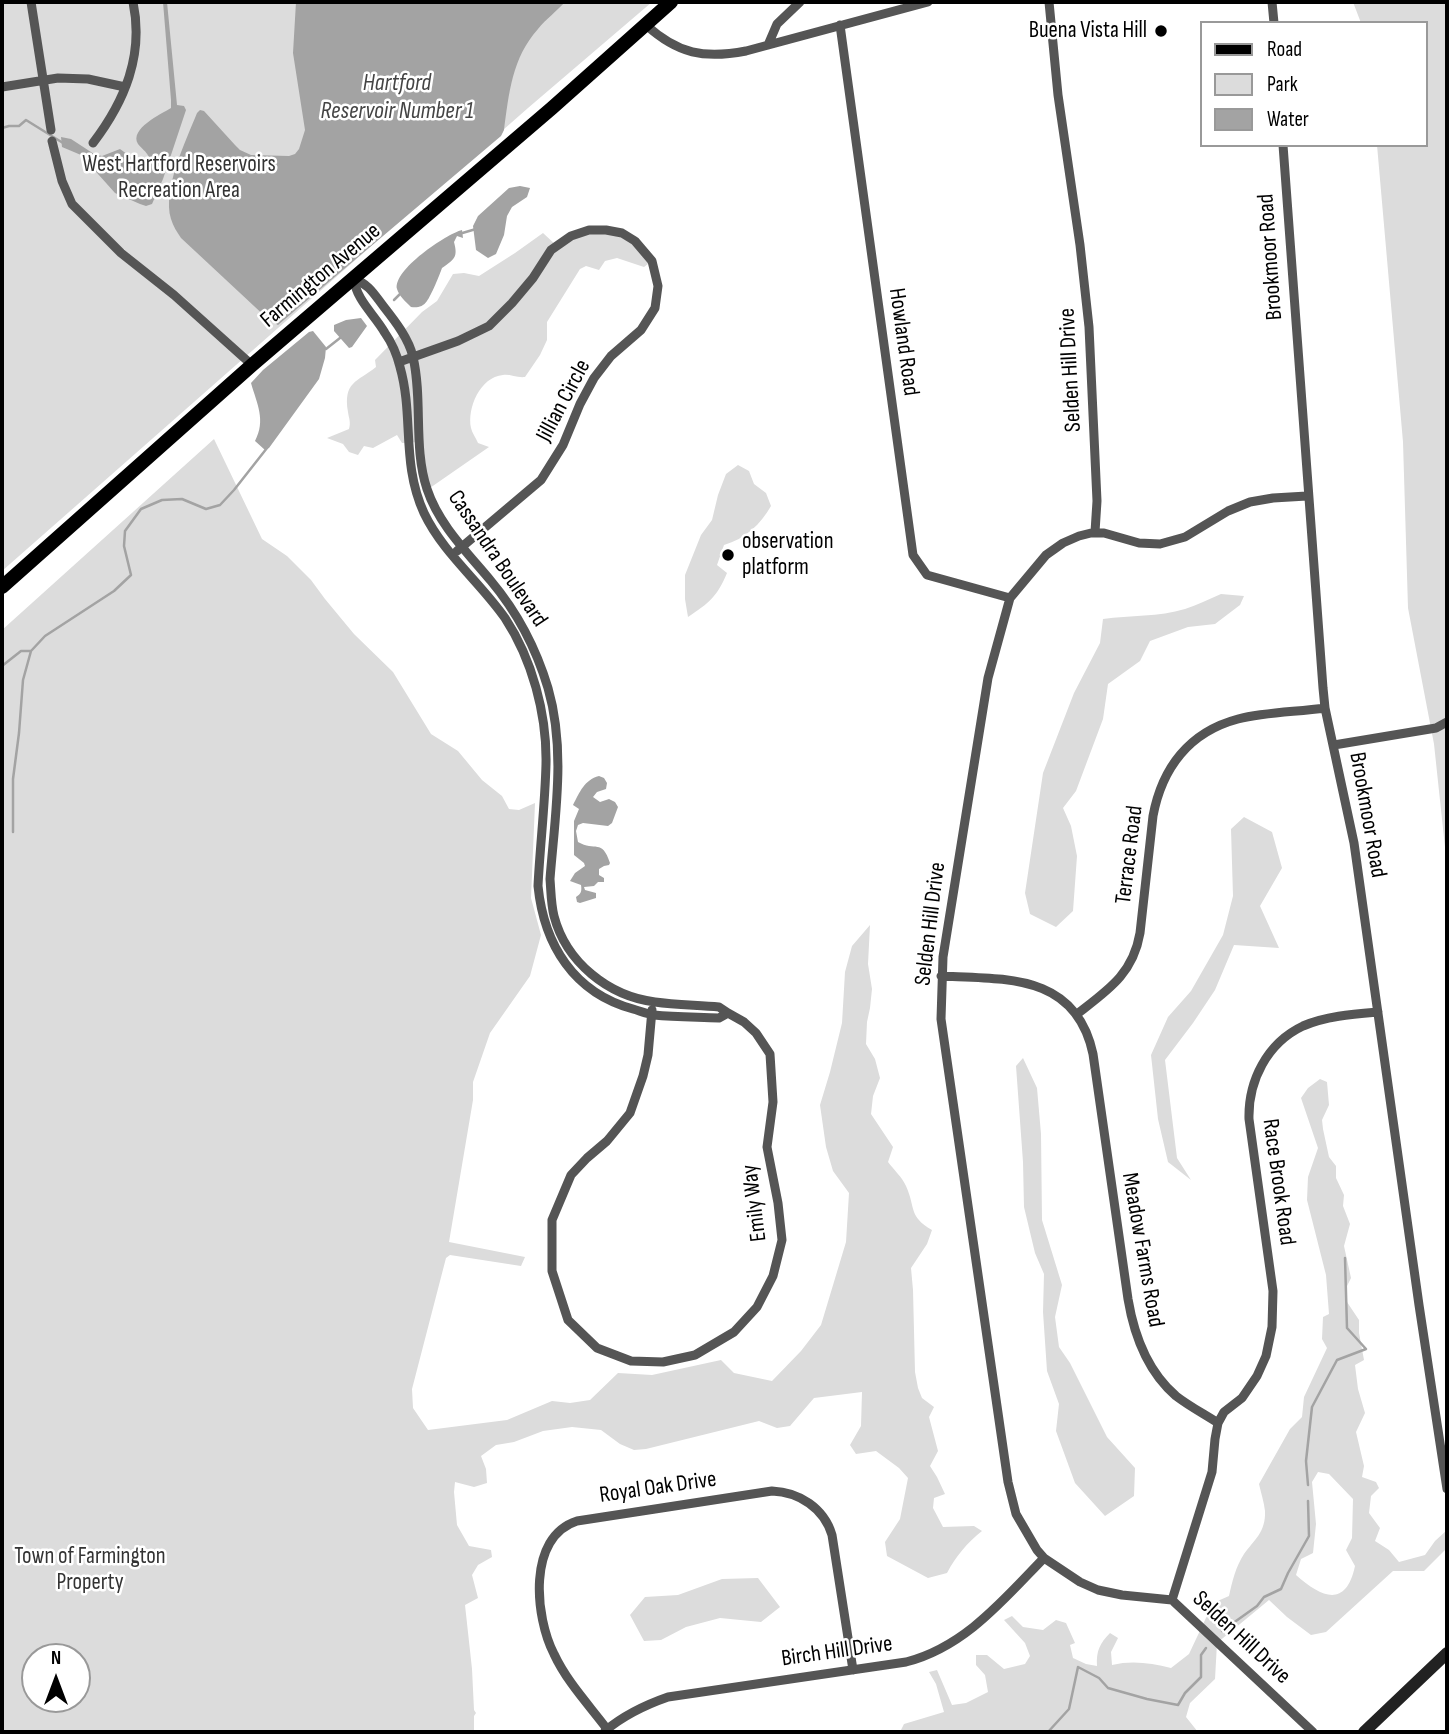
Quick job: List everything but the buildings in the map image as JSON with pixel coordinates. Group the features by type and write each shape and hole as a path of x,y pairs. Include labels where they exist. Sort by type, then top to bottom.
{"main road":[{"name":"Farmington Avenue","path":"2,587 252,365 552,108 671,2"}],"street":[{"path":"31,2 51,130"},
{"path":"93,143 115,111 136,54 136,16 133,2"},
{"path":"768,45 777,24 800,2"},
{"path":"646,24 670,44 683,50 706,54 734,53 928,2"},
{"name":"Selden Hill Drive","path":"1049,2 1058,94 1089,327 1097,501 1095,532 1070,540 1051,551 1010,598 988,678 942,975 942,1036 1008,1482 1016,1514 1044,1558 1080,1582 1098,1590 1172,1600 1313,1732"},
{"path":"1272,2 1274,21"},
{"name":"Howland Road","path":"840,25 913,555 928,575 1010,598"},
{"path":"2,87 58,78 88,79 125,87"},
{"path":"52,141 62,181 72,204 121,253 174,295 252,365"},
{"name":"Brookmoor Road","path":"1283,147 1307,496 1325,708 1354,843 1447,1489"},
{"name":"Jillian Circle","path":"399,362 458,341 489,326 533,278 551,250 571,236 589,230 622,233 635,241 652,261 658,286 655,308 641,330 611,356 594,379 563,445 541,480 453,555"},
{"name":"Cassandra Boulevard","path":"652,1014 621,1006 583,983 555,947 545,926 538,886 546,764 545,738 534,684 524,653 513,631 453,555 425,514 416,493 409,455 405,383 399,362 386,333 358,294 354,279 372,290 409,345 413,356 419,398 422,467 427,490 438,514 461,547 497,589 526,632 549,690 557,737 558,768 550,878 554,916 561,933 572,953 592,975 626,995 653,1002"},
{"path":"1095,532 1146,544 1164,544 1185,537 1228,511 1250,502 1307,496"},
{"name":"Terrace Road","path":"1077,1014 1122,976 1136,952 1156,801 1166,775 1180,755 1206,733 1231,722 1254,716 1325,708"},
{"path":"1334,745 1436,728 1447,722"},
{"name":"Meadow Farms Road","path":"942,975 1004,979 1029,984 1059,998 1077,1014 1086,1030 1093,1054 1135,1332 1149,1363 1167,1387 1218,1423"},
{"name":"Emily Way","path":"653,1002 719,1007 728,1013 756,1033 770,1054 773,1102 767,1147 782,1240 774,1276 757,1307 734,1332 695,1355 663,1362 631,1361 597,1348 568,1320 552,1271 552,1220 571,1175 607,1141 630,1113 648,1055 653,1002"},
{"name":"Race Brook Road","path":"1218,1423 1227,1409 1242,1398 1257,1376 1266,1356 1272,1327 1273,1291 1249,1119 1249,1103 1258,1071 1270,1052 1296,1031 1324,1020 1378,1012"},
{"path":"652,1014 719,1018 728,1013"},
{"path":"1172,1600 1212,1472 1218,1423"},
{"name":"Royal Oak Drive","path":"605,1730 557,1662 547,1638 541,1604 541,1572 547,1546 561,1528 583,1520 768,1492 790,1493 802,1498 821,1514 830,1529 853,1670"},
{"name":"Birch Hill Drive","path":"605,1730 635,1710 668,1697 921,1658 948,1645 986,1617 1044,1558"},
{"path":"1364,1732 1447,1653"}],"green space":[{"name":"West Hartford Reservoirs Recreation Area","path":"2,2 652,2 2,571"},
{"path":"1353,2 1447,2 1447,866 1434,744 1408,608 1403,442 1377,147 1428,147 1428,21 1360,21"},
{"path":"589,230 622,233 652,261 644,267 617,258 605,261 599,270 586,266 580,269 547,322 547,340 525,377 495,377 482,387 477,395 471,412 471,428 478,443 489,447 427,490 420,442 402,443 397,435 373,448 364,446 358,455 349,452 343,444 327,438 349,429 347,402 353,384 376,367 375,360 422,312 437,301 453,274 479,276 543,233 557,246"},
{"name":"Town of Farmington Property","path":"214,439 262,539 287,556 311,580 354,634 393,672 431,734 458,751 482,780 502,796 509,809 519,810 535,803 531,898 541,935 530,976 490,1033 473,1082 473,1100 449,1242 525,1257 521,1266 450,1255 446,1258 412,1389 413,1408 428,1430 507,1420 552,1401 570,1403 590,1400 618,1373 652,1375 721,1360 734,1373 772,1381 801,1351 821,1325 846,1242 849,1193 833,1171 826,1147 820,1105 842,1023 845,972 852,946 870,925 868,964 872,989 866,1044 875,1059 880,1078 873,1096 871,1114 893,1147 888,1162 904,1183 916,1216 932,1230 927,1244 911,1268 915,1372 922,1398 934,1407 929,1417 938,1451 930,1466 945,1494 934,1498 933,1508 943,1527 974,1526 982,1531 962,1550 947,1573 928,1578 887,1556 885,1542 900,1519 908,1478 876,1451 856,1454 850,1445 861,1426 862,1392 814,1398 790,1426 777,1428 759,1421 646,1449 634,1450 620,1444 601,1430 572,1427 543,1431 514,1442 496,1445 481,1456 487,1483 474,1487 455,1482 457,1525 469,1546 491,1550 492,1557 478,1565 472,1575 478,1598 465,1605 476,1713 474,1732 2,1732 2,630"},
{"path":"738,465 749,471 754,484 766,493 771,506 752,530 724,545 717,565 727,573 720,588 712,599 688,617 685,575 701,535 712,520 726,474"},
{"path":"1221,594 1244,596 1240,605 1215,624 1188,627 1150,641 1140,661 1108,684 1103,719 1076,791 1063,808 1071,826 1077,856 1073,911 1056,927 1030,914 1025,893 1043,773 1074,693 1100,643 1103,619 1175,612"},
{"path":"1244,817 1272,832 1282,868 1260,906 1279,948 1234,945 1215,990 1165,1060 1177,1158 1191,1180 1168,1162 1158,1119 1151,1055 1168,1017 1191,991 1223,935 1233,896 1231,829"},
{"path":"1023,1058 1037,1088 1041,1134 1042,1220 1062,1285 1055,1317 1059,1347 1070,1363 1107,1437 1135,1468 1134,1496 1105,1516 1075,1483 1056,1431 1059,1404 1047,1371 1043,1312 1044,1274 1035,1253 1024,1207 1016,1066"},
{"path":"1320,1079 1327,1082 1329,1105 1322,1120 1323,1129 1329,1157 1336,1166 1336,1178 1344,1195 1343,1206 1350,1224 1344,1246 1351,1278 1346,1288 1347,1302 1359,1320 1364,1360 1355,1365 1365,1413 1356,1432 1364,1466 1362,1477 1376,1482 1379,1488 1371,1496 1369,1513 1380,1528 1375,1541 1389,1550 1399,1562 1425,1555 1447,1530 1447,1548 1424,1571 1393,1571 1326,1632 1311,1635 1269,1600 1217,1643 1215,1679 1190,1703 1186,1717 1198,1732 900,1732 904,1724 944,1712 936,1684 929,1672 937,1670 952,1705 966,1703 988,1692 985,1675 976,1665 976,1655 987,1655 1004,1669 1025,1664 1030,1656 1025,1643 1004,1620 1012,1616 1023,1627 1043,1630 1056,1620 1066,1623 1075,1643 1070,1645 1073,1658 1086,1664 1097,1666 1099,1648 1110,1633 1118,1638 1111,1652 1112,1665 1142,1663 1171,1668 1189,1654 1213,1603 1229,1596 1239,1564 1264,1525 1265,1511 1259,1484 1290,1429 1302,1417 1304,1397 1327,1348 1322,1339 1323,1317 1329,1314 1326,1275 1307,1200 1308,1177 1318,1148 1301,1098 1308,1088","holes":["1318,1472 1329,1474 1353,1499 1352,1538 1346,1550 1355,1566 1346,1588 1332,1595 1315,1589 1296,1575 1301,1559 1313,1553 1316,1524 1312,1482"]},
{"path":"758,1578 780,1607 761,1622 720,1618 686,1627 661,1640 644,1641 630,1615 645,1597 678,1595 722,1579"}],"water":[{"path":"163,2 167,2 177,105 184,106 186,110 163,179 152,204 146,206 115,193 81,155 62,147 61,137 71,139 94,154 102,156 120,149 142,165 147,163 149,157 138,144 138,133 147,123 171,108"},
{"name":"Hartford Reservoir Number 1","path":"296,2 565,2 541,25 522,52 513,76 501,136 278,325 269,320 181,238 174,227 169,207 172,180 200,110 204,111 240,150 251,155 289,156 299,149 305,130 293,53"},
{"path":"509,188 530,188 527,197 512,207 496,254 488,258 476,250 473,226 478,216"},
{"path":"462,230 463,238 457,236 454,242 454,257 442,268 427,301 420,307 411,307 397,289 403,272 433,245"},
{"path":"361,318 367,326 349,348 334,331 334,325"},
{"path":"313,331 326,347 319,379 265,450 255,441 260,419 251,383 263,370"},
{"path":"599,776 607,783 606,789 597,792 593,797 600,802 609,799 615,802 618,807 612,823 608,826 583,823 578,825 576,831 578,842 601,848 610,863 599,869 599,875 604,878 604,882 584,887 585,890 596,893 596,898 580,903 576,897 581,892 581,885 570,881 575,873 585,866 574,855 574,821 579,809 573,805 586,784"}],"waterway":[{"path":"2,128 19,126 26,120 63,143"},
{"path":"459,234 476,229"},
{"path":"394,300 401,293"},
{"path":"326,349 340,338"},
{"path":"13,832 13,779 23,680 31,651 45,636 114,591 131,575 124,546 125,531 141,509 162,500 182,499 206,509 220,505 267,448"},
{"path":"2,666 21,651 31,651"},
{"path":"1308,1485 1306,1461 1312,1407 1337,1360 1366,1349 1347,1328 1345,1258"},
{"path":"1222,1631 1257,1606 1264,1597 1281,1589 1309,1536 1308,1501"},
{"path":"1048,1732 1069,1709 1078,1667 1099,1678 1108,1688 1178,1705 1185,1693 1201,1677 1201,1655 1206,1648"}],"place":[{"name":"Buena Vista Hill","path":"1161,31"},
{"name":"observation platform","path":"728,555"}]}
